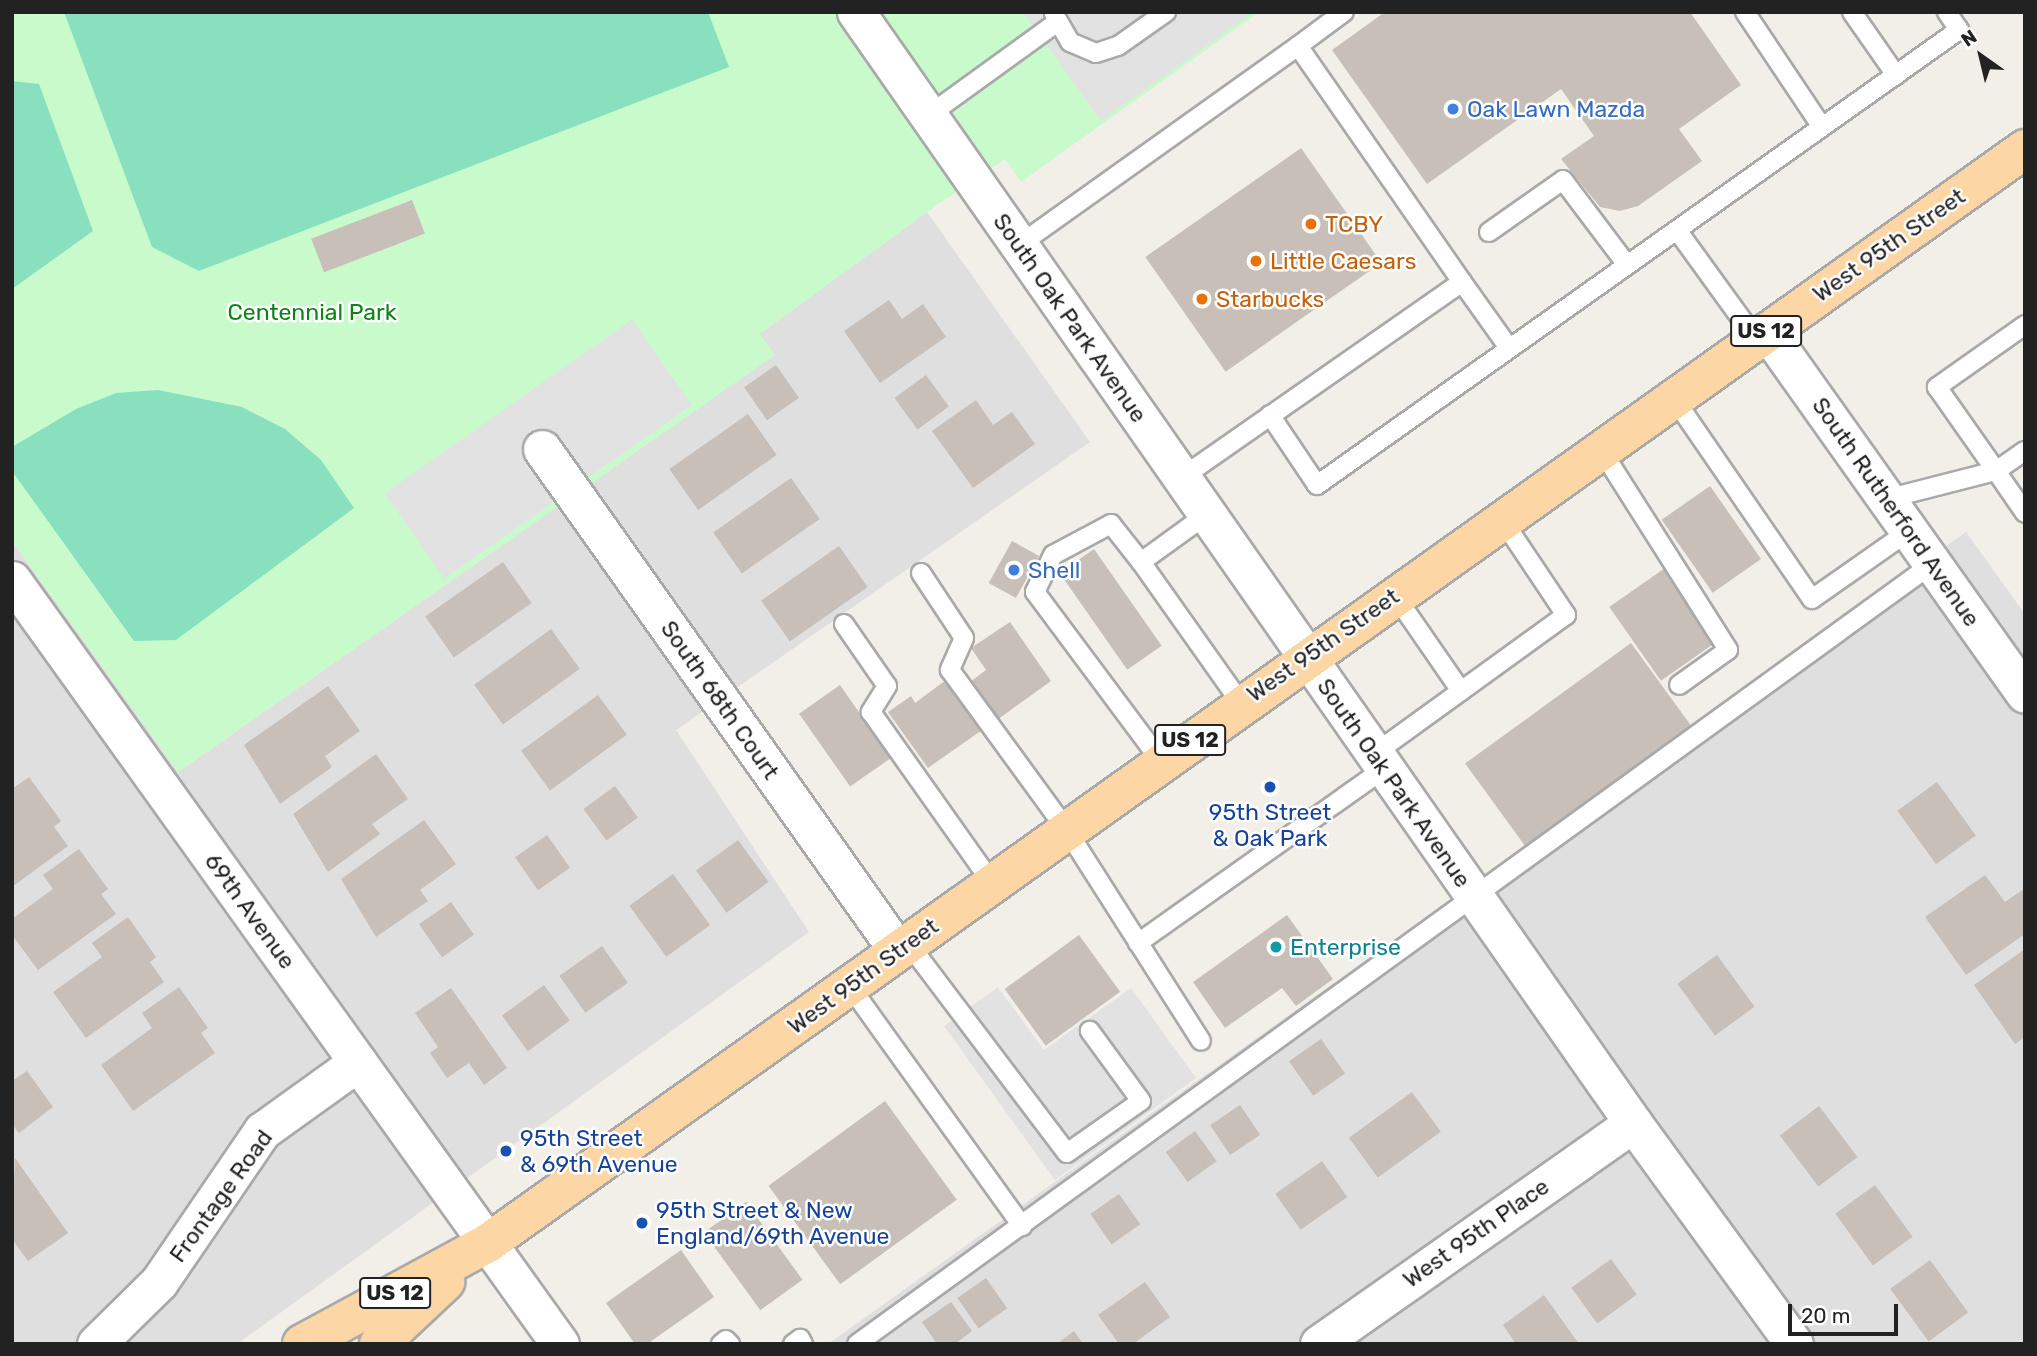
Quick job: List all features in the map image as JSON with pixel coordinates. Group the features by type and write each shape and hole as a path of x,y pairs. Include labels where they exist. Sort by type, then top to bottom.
{"main road":[{"name":"West 95th Street","path":"302,1344 488,1243 1305,657 2025,149"},
{"name":"West 95th Street","path":"379,1344 488,1243"}],"street":[{"name":"South Oak Park Avenue","path":"856,12 1633,1123 1794,1344"},
{"name":"South Rutherford Avenue","path":"1761,335 1886,499 2025,694"},
{"name":"South 68th Court","path":"542,449 903,947"},
{"name":"69th Avenue","path":"12,580 560,1344"},
{"name":"Frontage Road","path":"96,1344 159,1282 262,1131 358,1062"},
{"name":"West 95th Place","path":"1319,1344 1633,1123"}],"lane":[{"path":"929,115 1055,18 1070,42 1096,53 1118,46 1166,12"},
{"path":"1019,245 1344,12"},
{"path":"1745,12 1822,127"},
{"path":"1852,12 1896,75"},
{"path":"1270,415 1317,485 1959,30 1948,12"},
{"path":"1298,46 1509,348"},
{"path":"1489,232 1563,180 1627,265"},
{"path":"1676,230 1761,335"},
{"path":"1181,478 1462,282"},
{"path":"2025,325 1937,387 2025,513"},
{"path":"1673,397 1812,599 1909,531"},
{"path":"1600,448 1728,650 1679,685"},
{"path":"1886,499 1996,471 2025,451"},
{"path":"1141,562 1206,515"},
{"path":"1138,943 1379,762 1461,691 1566,615 1501,518"},
{"path":"1161,761 1035,592 1053,555 1111,524 1241,703"},
{"path":"857,1344 1933,564"},
{"path":"921,573 964,638 950,670 1066,829 1200,1041"},
{"path":"1394,594 1461,691"},
{"path":"844,624 887,686 871,712 992,883"},
{"path":"903,947 1067,1153 1141,1101 1090,1031"},
{"path":"849,985 1022,1226"},
{"path":"793,1344 800,1339 803,1344"},
{"path":"721,1344 726,1340 730,1344"}],"shaded area":[{"path":"1023,12 1254,12 1101,121"},
{"path":"927,212 1090,442 676,730 809,932 237,1344 12,1344 12,541 178,772 774,355 759,334"},
{"path":"632,320 692,405 444,578 385,493"},
{"path":"1966,532 2025,614 2025,1344 828,1344"},
{"path":"998,987 1044,1050 1131,988 1196,1078 1055,1180 944,1026"}],"green space":[{"name":"Centennial Park","path":"12,12 1259,12 1021,182 1005,159 927,212 760,334 775,355 178,772 12,541"},
{"path":"64,12 708,12 729,67 199,271 152,247"},
{"path":"12,81 39,84 93,231 12,289"},
{"path":"158,390 242,407 285,429 321,460 354,508 176,640 134,641 12,471 12,447 76,409 116,393"}],"building":[{"name":"Oak Lawn Mazda","path":"1385,12 1690,12 1741,85 1679,129 1702,161 1638,206 1620,211 1600,207 1561,159 1594,136 1561,89 1427,184 1332,50"},
{"path":"1301,148 1381,263 1226,372 1145,257"},
{"path":"412,200 425,234 324,272 311,239"},
{"path":"889,300 902,319 923,304 946,337 880,383 844,331"},
{"path":"776,365 799,398 767,420 744,387"},
{"path":"926,375 949,407 917,429 894,398"},
{"path":"976,400 993,425 1012,412 1035,444 973,488 932,431"},
{"path":"748,414 777,455 698,510 669,469"},
{"path":"791,478 820,519 742,573 713,532"},
{"path":"1710,486 1761,559 1713,593 1662,520"},
{"name":"Shell","path":"1012,541 1039,556 1016,598 989,583"},
{"path":"839,546 868,587 790,641 761,600"},
{"name":"Shell","path":"1094,549 1162,646 1127,670 1060,573"},
{"path":"503,562 532,603 454,657 425,616"},
{"path":"1665,568 1717,642 1661,681 1609,607"},
{"path":"1010,622 1051,681 997,720 970,682 986,670 971,648"},
{"path":"551,629 580,669 503,724 474,685"},
{"path":"1631,643 1691,726 1525,846 1465,763"},
{"path":"946,680 982,730 928,768 888,712 911,696 915,703"},
{"path":"840,685 891,758 850,787 799,714"},
{"path":"328,686 360,731 325,756 332,767 280,804 244,745"},
{"path":"598,695 627,735 550,790 521,751"},
{"path":"376,754 408,799 372,824 380,834 328,872 293,814"},
{"path":"29,777 61,821 54,827 68,846 12,887 12,789"},
{"path":"1937,782 1976,835 1936,864 1897,811"},
{"path":"615,786 638,818 606,840 583,809"},
{"path":"424,820 456,864 420,890 428,901 376,937 341,879"},
{"path":"547,835 570,868 538,890 515,857"},
{"path":"738,840 769,882 726,913 696,871"},
{"path":"79,849 108,889 101,894 116,914 38,970 12,935 12,919 53,889 43,875"},
{"path":"673,874 710,925 666,957 629,906"},
{"path":"1985,875 2005,902 2025,888 2025,934 1966,975 1925,917"},
{"path":"451,902 474,935 442,957 419,924"},
{"name":"Enterprise","path":"1287,915 1333,979 1296,1006 1282,988 1225,1028 1193,982"},
{"path":"128,917 156,957 150,962 164,982 86,1038 53,992 102,957 92,943"},
{"path":"1079,935 1120,992 1046,1046 1005,989"},
{"path":"602,946 628,983 585,1013 559,976"},
{"path":"2025,949 2025,1037 2015,1044 1974,985"},
{"path":"1717,955 1755,1007 1715,1036 1677,984"},
{"path":"544,985 570,1021 528,1051 502,1016"},
{"path":"179,987 208,1028 201,1033 215,1053 133,1111 101,1065 152,1028 142,1013"},
{"path":"451,988 507,1068 484,1085 469,1063 447,1078 430,1053 438,1047 415,1013"},
{"path":"1321,1039 1345,1073 1313,1096 1289,1061"},
{"path":"27,1071 53,1107 19,1133 12,1124 12,1081"},
{"path":"1412,1092 1441,1132 1378,1177 1349,1138"},
{"path":"885,1101 957,1200 840,1284 769,1186"},
{"path":"1240,1105 1260,1135 1230,1155 1210,1125"},
{"path":"1819,1106 1858,1157 1818,1187 1780,1135"},
{"path":"1195,1131 1217,1161 1188,1182 1166,1152"},
{"path":"15,1158 68,1233 28,1261 12,1239"},
{"path":"1322,1161 1347,1197 1301,1230 1275,1194"},
{"path":"1875,1185 1913,1237 1873,1266 1835,1214"},
{"path":"1119,1194 1140,1224 1112,1244 1090,1214"},
{"path":"746,1202 802,1280 760,1310 704,1233"},
{"path":"681,1250 714,1297 647,1344 635,1344 606,1303"},
{"path":"1611,1259 1637,1295 1597,1323 1571,1288"},
{"path":"1930,1260 1968,1313 1929,1341 1890,1289"},
{"path":"986,1278 1007,1308 979,1328 957,1298"},
{"path":"1145,1282 1170,1317 1133,1344 1119,1344 1098,1315"},
{"path":"1544,1295 1579,1344 1516,1344 1503,1325"},
{"path":"951,1302 972,1331 955,1344 937,1344 922,1322"},
{"path":"1074,1331 1083,1344 1057,1344"}],"place":[{"name":"Oak Lawn Mazda","path":"1453,109"},
{"name":"TCBY","path":"1311,224"},
{"name":"Little Caesars","path":"1256,261"},
{"name":"Starbucks","path":"1202,299"},
{"name":"Shell","path":"1014,570"},
{"name":"95th Street & Oak Park","path":"1270,787"},
{"name":"Enterprise","path":"1276,947"},
{"name":"95th Street & 69th Avenue","path":"506,1151"},
{"name":"95th Street & New England/69th Avenue","path":"642,1223"}]}
